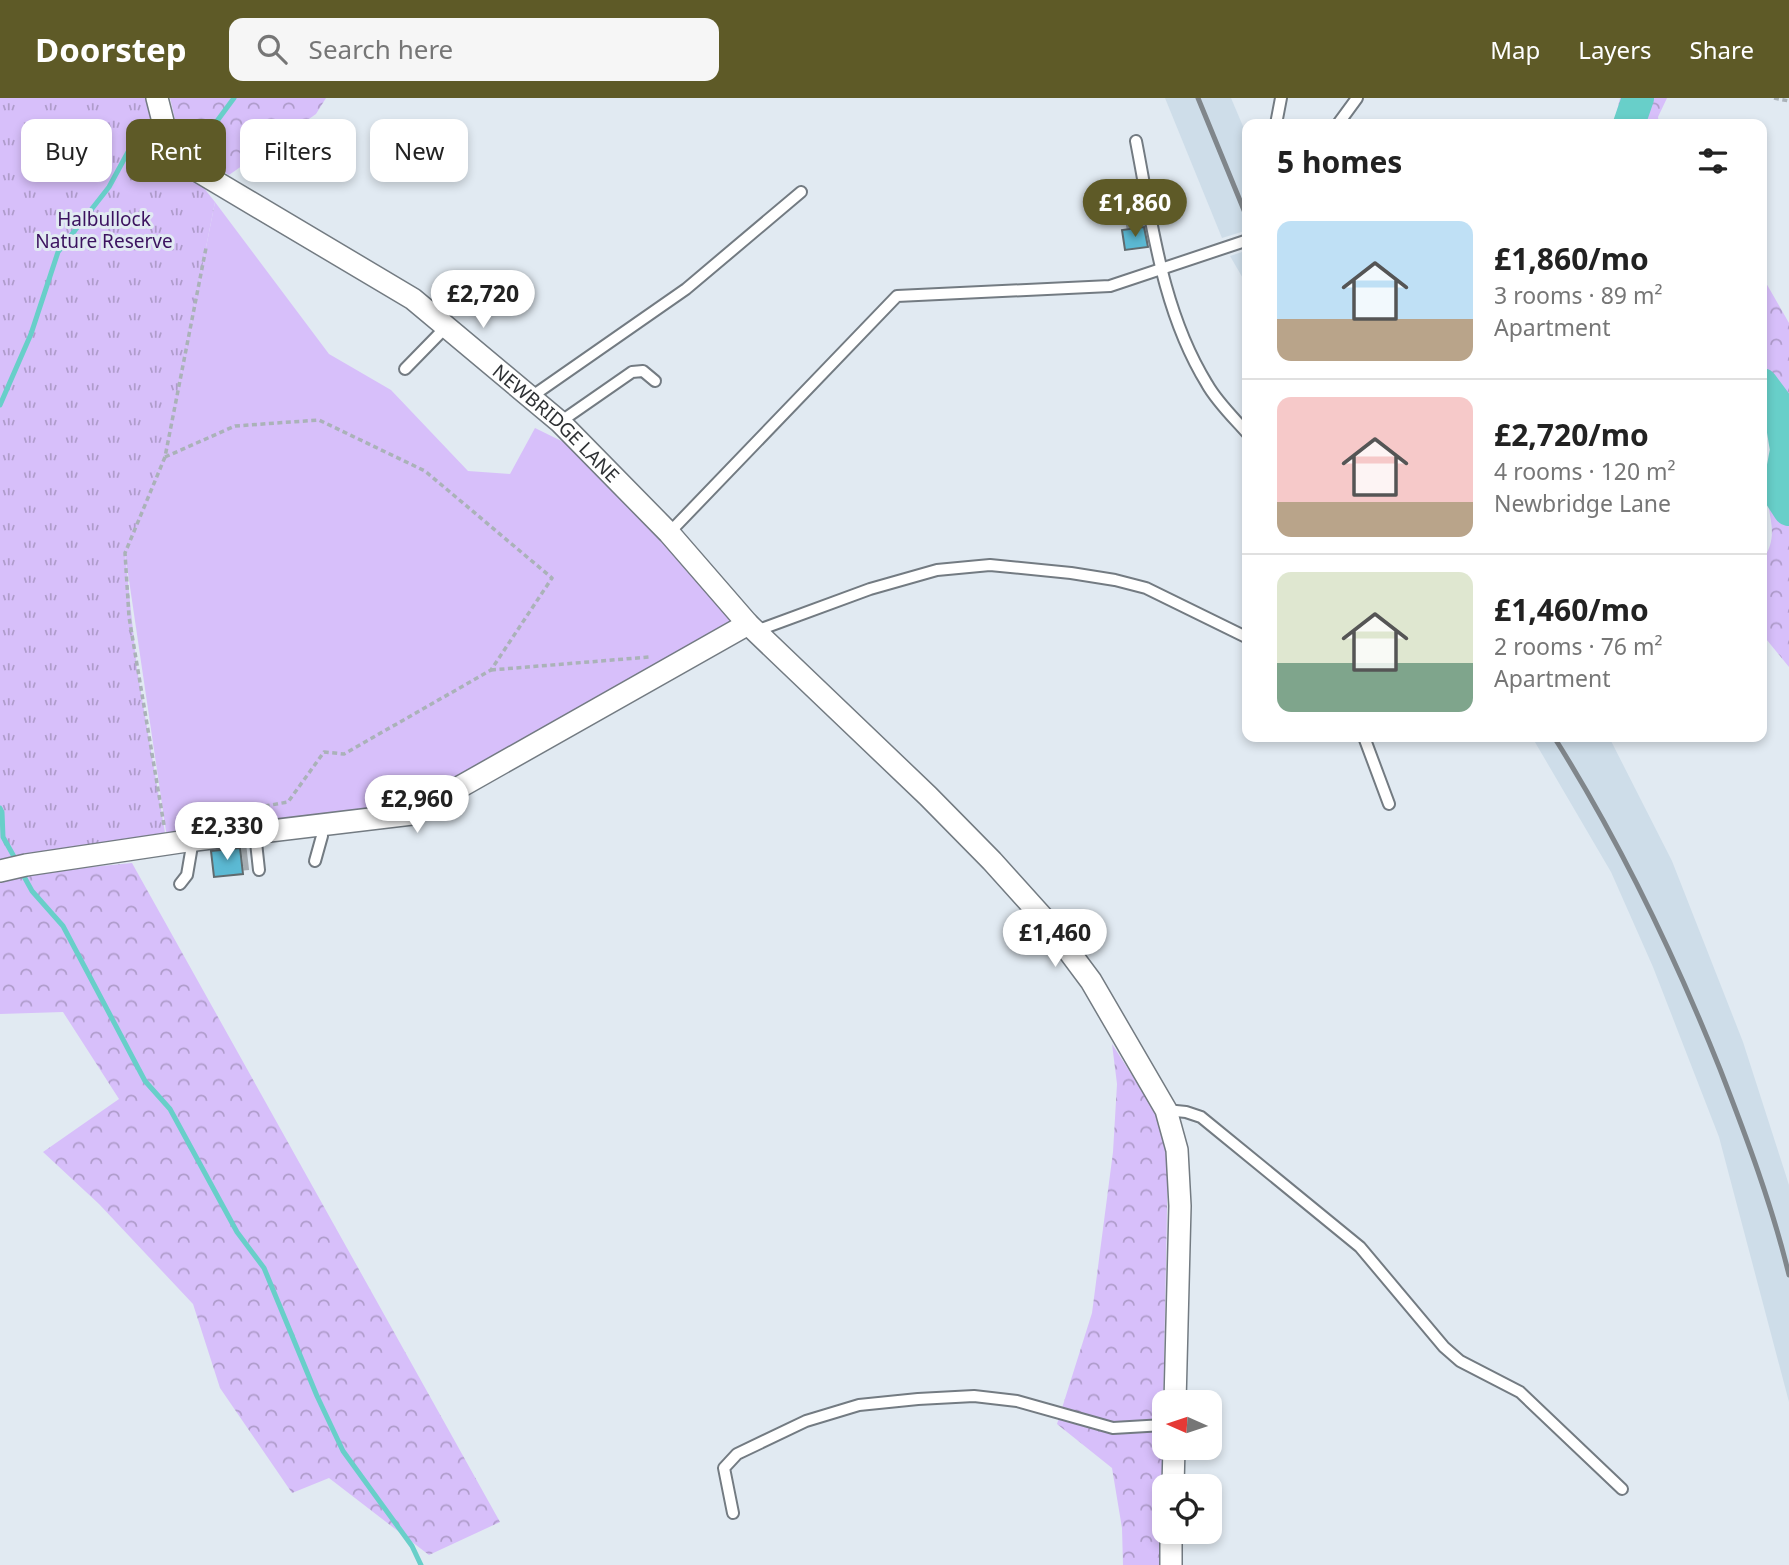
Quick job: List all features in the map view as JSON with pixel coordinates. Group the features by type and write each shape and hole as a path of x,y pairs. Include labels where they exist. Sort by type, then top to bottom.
{"street":[{"name":"NEWBRIDGE LANE","path":"158,98 170,149 196,170 413,299 560,422 669,533 752,627 928,796 1047,922 1091,981 1166,1110 1177,1150 1180,1206 1175,1390"},
{"path":"2,871 167,844 192,830 255,833 412,814 752,627"},
{"path":"1171,1544 1171,1565"}],"lane":[{"path":"1277,119 1281,98"},
{"path":"1342,119 1357,98"},
{"path":"1136,142 1160,268 1187,345 1207,385 1242,427"},
{"path":"531,397 685,289 802,192"},
{"path":"669,533 897,296 1110,286 1242,242"},
{"path":"405,369 446,327"},
{"path":"560,422 632,372 643,371 654,381"},
{"path":"752,627 926,573 990,565 1071,573 1146,588 1242,635"},
{"path":"1366,742 1388,804"},
{"path":"315,861 322,836 321,825"},
{"path":"180,884 187,875 192,830"},
{"path":"255,833 259,870"},
{"path":"1166,1110 1201,1117 1360,1247 1444,1347 1460,1361 1520,1392 1622,1489"},
{"path":"733,1513 724,1468 737,1454 806,1421 859,1405 974,1396 1017,1401 1113,1428 1152,1426"}],"path":[{"path":"1774,98 1789,102"},
{"path":"167,844 129,617 125,553 164,457 206,248"},
{"path":"164,457 235,426 319,420 425,471 552,578 491,670"},
{"path":"192,830 288,802 324,752 344,754 491,670 654,657"}],"shaded area":[{"path":"1165,98 1231,98 1242,124 1242,232 1222,238"},
{"path":"1242,252 1242,277 1230,256"},
{"path":"1535,742 1612,742 1672,861 1743,1042 1789,1185 1789,1402 1719,1137 1653,967 1611,872"}],"green space":[{"name":"Halbullock Nature Reserve","path":"0,98 154,98 159,119 126,119 126,182 199,182 215,202 178,389 148,497 125,553 137,669 167,844 0,872"},
{"path":"170,98 326,98 316,114 309,119 240,119 240,167 229,175 226,173 226,119 175,119"},
{"path":"1620,98 1667,98 1658,119 1615,119"},
{"path":"215,202 329,354 391,390 468,471 510,474 535,428 596,458 748,624 412,814 167,838 125,553 178,389"},
{"path":"1767,285 1789,323 1789,667 1767,640 1767,552 1771,543 1772,525 1767,498 1767,476 1775,434 1767,421"},
{"path":"132,863 500,1522 429,1555 329,1478 292,1493 220,1388 193,1304 99,1204 43,1152 119,1099 63,1012 0,1014 0,883 41,872"},
{"path":"1112,1044 1155,1111 1168,1158 1163,1390 1152,1390 1152,1460 1162,1460 1162,1474 1152,1474 1152,1544 1160,1544 1160,1565 1123,1565 1122,1528 1112,1468 1057,1424 1092,1313 1113,1152 1117,1084"}],"building":[{"path":"1144,227 1148,247 1125,250 1122,230"},
{"path":"240,848 243,874 214,877 211,851"}],"waterway":[{"path":"218,119 234,98"},
{"path":"1631,119 1638,98"},
{"path":"0,405 31,334 58,252 109,187 126,156"},
{"path":"1767,391 1779,407 1786,450 1778,493 1789,510"},
{"path":"0,808 3,837 17,862"},
{"path":"21,871 32,891 63,926 145,1081 170,1109 237,1232 264,1268 343,1451 412,1546 421,1565"}],"railway":[{"path":"1198,98 1242,205"},
{"path":"1557,742 1623,858 1684,983 1749,1145 1789,1275"}]}
